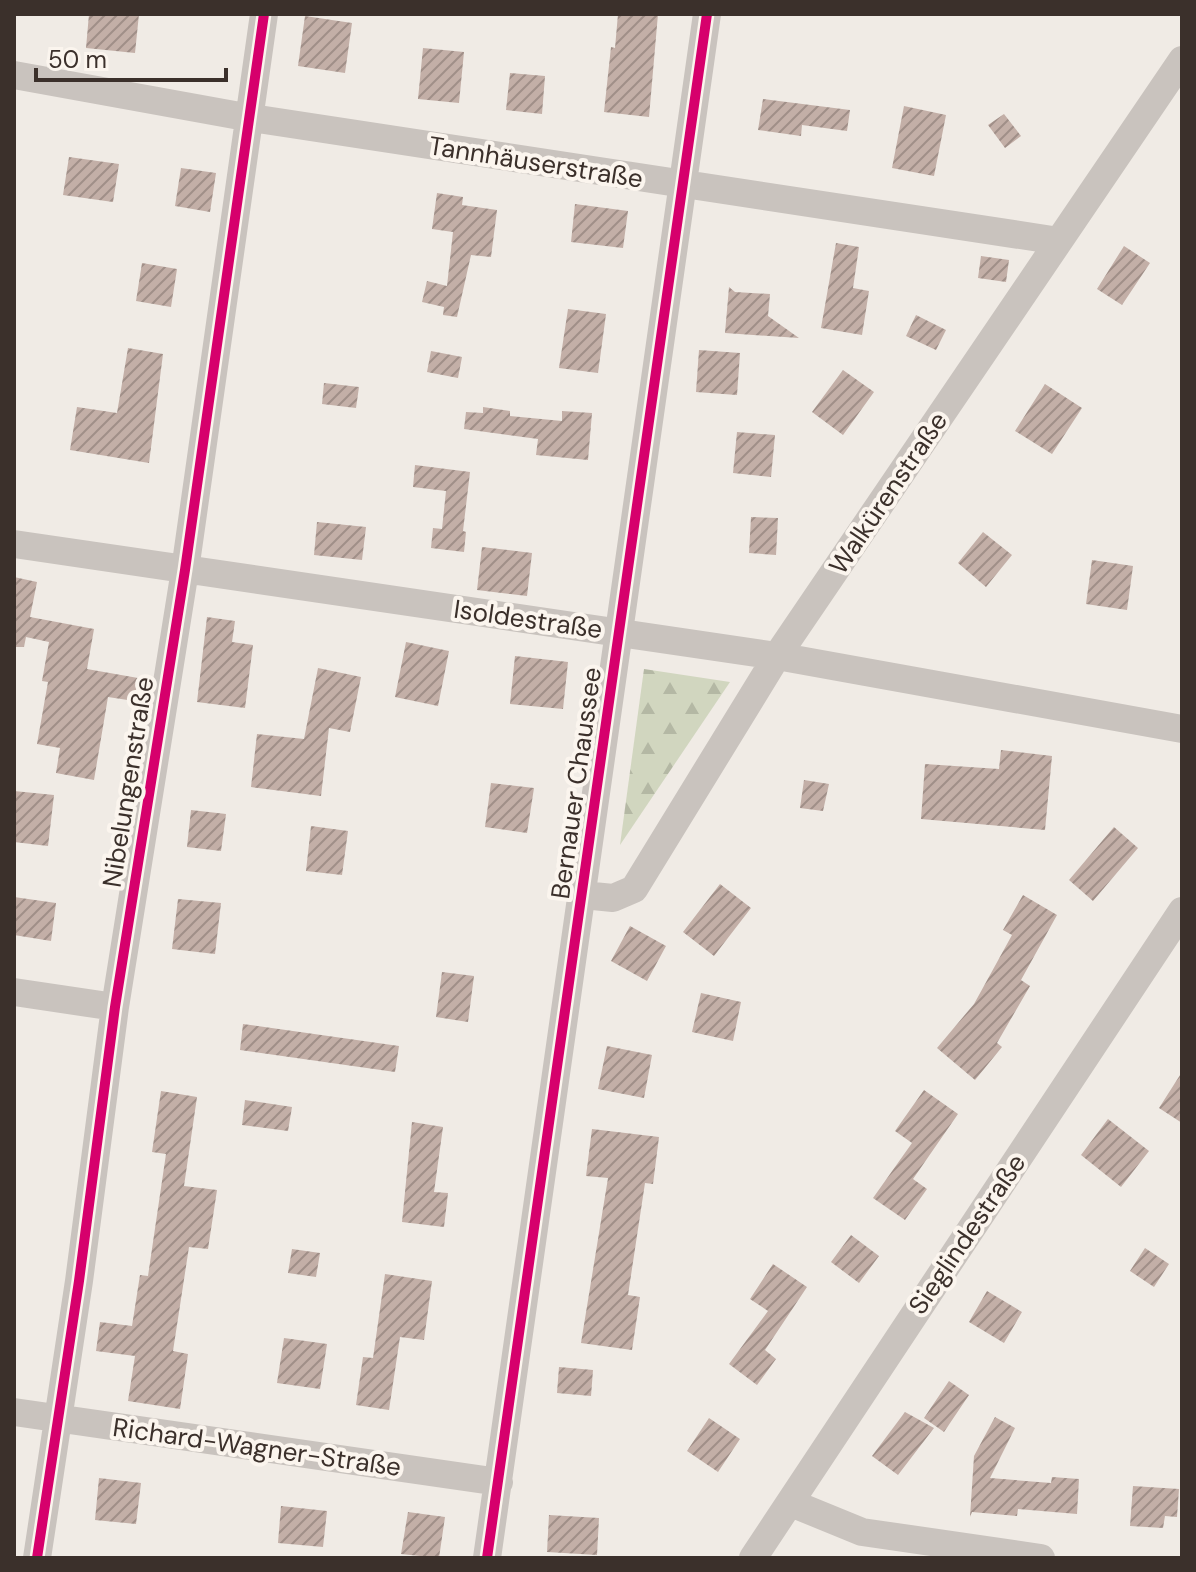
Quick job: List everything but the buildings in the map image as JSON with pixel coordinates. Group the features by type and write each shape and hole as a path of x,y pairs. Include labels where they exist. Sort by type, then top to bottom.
{"street":[{"name":"Nibelungenstraße","path":"37,1558 79,1281 115,1007 185,570 264,14"},
{"name":"Bernauer Chaussee","path":"487,1558 707,14"},
{"name":"Walkürenstraße","path":"583,895 613,898 634,889 777,656 1182,60"},
{"name":"Tannhäuserstraße","path":"14,75 251,118 1059,241"},
{"name":"Isoldestraße","path":"14,544 777,656 1182,729"},
{"name":"Sieglindestraße","path":"753,1558 1182,911"},
{"path":"14,992 115,1007"},
{"name":"Richard-Wagner-Straße","path":"14,1412 499,1482"},
{"path":"791,1503 862,1532 1041,1558"}],"green space":[{"path":"644,669 730,682 620,845"}],"cycle path":[{"path":"37,1558 79,1281 115,1007 185,570 264,14"},
{"path":"487,1558 707,14"}]}
